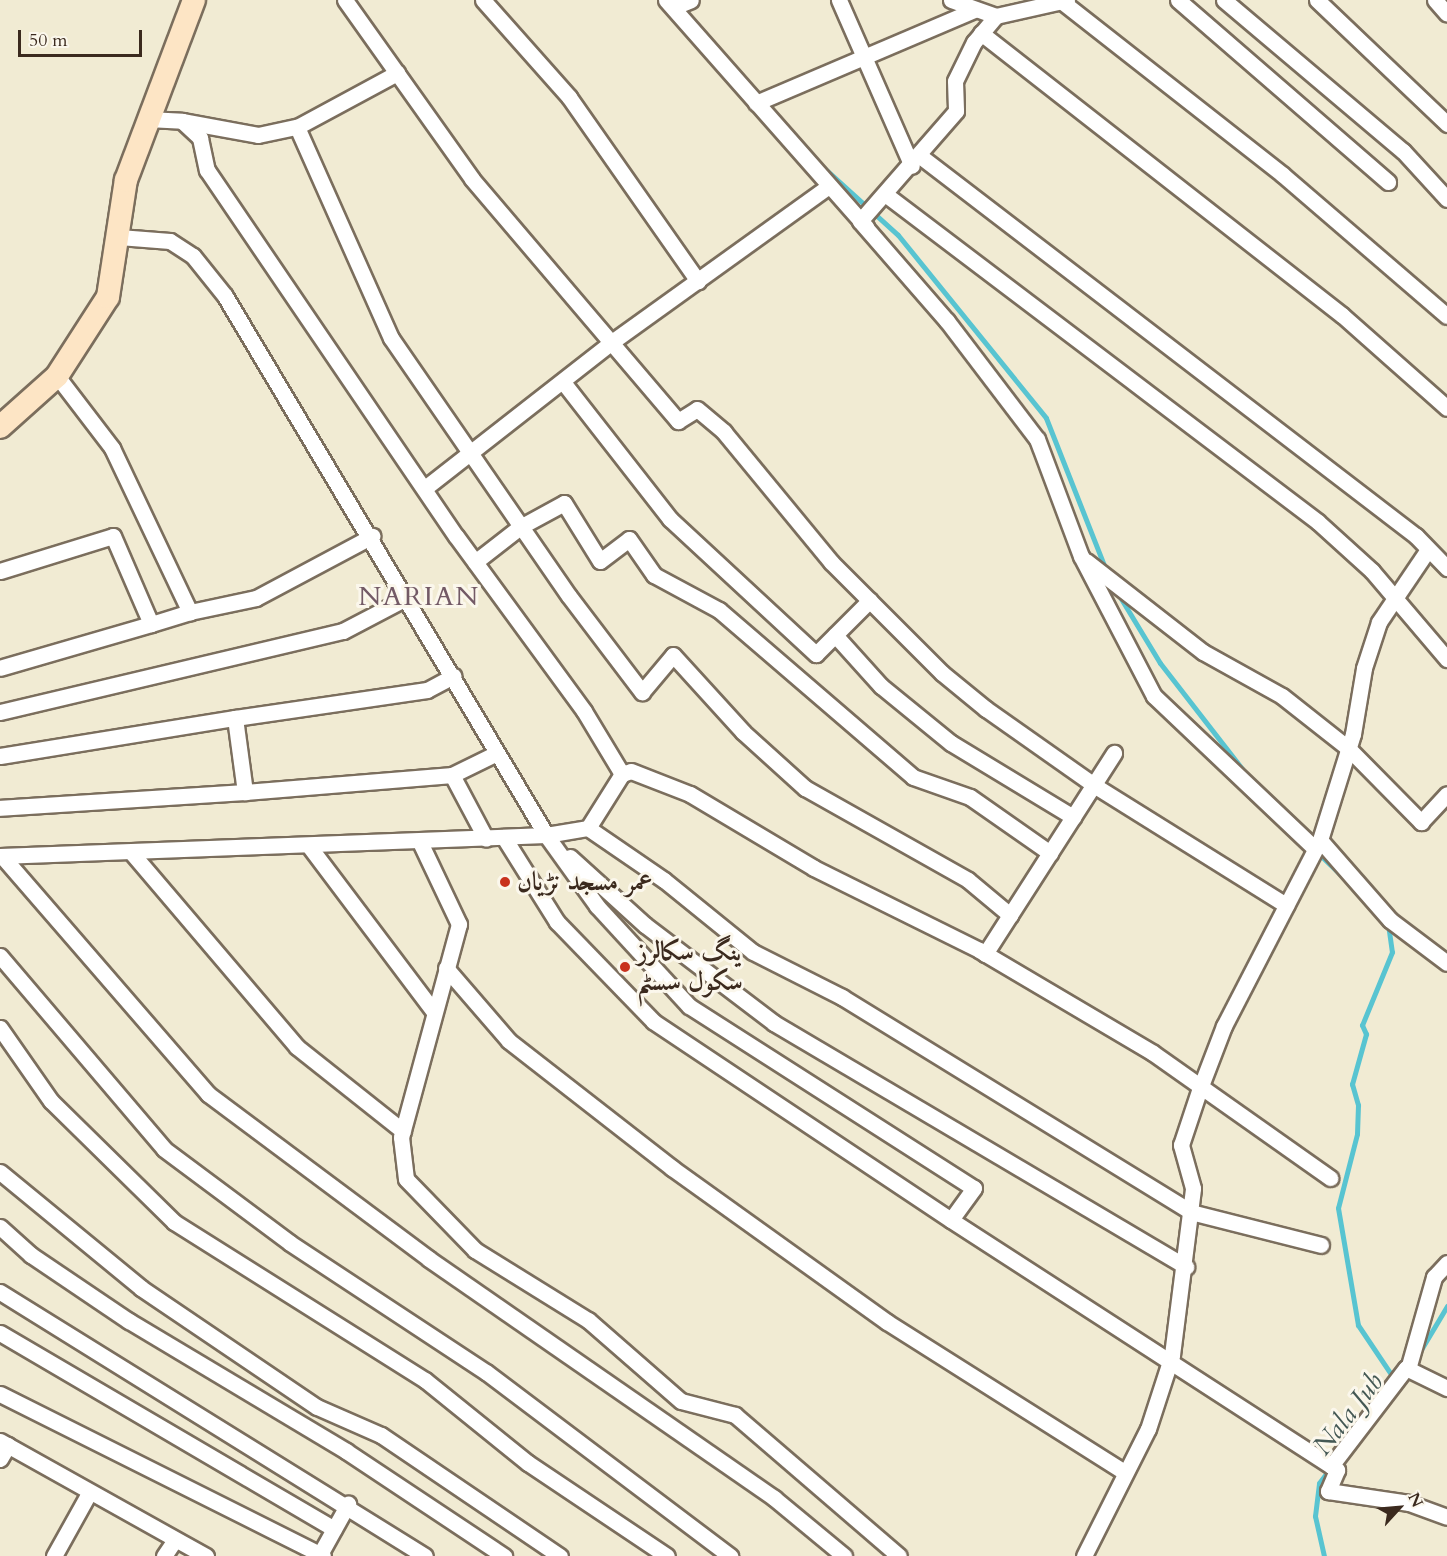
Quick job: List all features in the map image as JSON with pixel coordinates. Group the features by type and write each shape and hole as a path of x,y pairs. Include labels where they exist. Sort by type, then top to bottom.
{"main road":[{"path":"0,427 57,376 108,297 126,180 147,119 194,0"}],"street":[{"path":"345,0 472,179 609,344 678,421 697,409 724,432 870,600 942,673 1094,785 1286,905"},
{"path":"483,0 569,97 698,281"},
{"path":"690,0 670,4 866,228"},
{"path":"838,0 863,58 916,161 1250,406 1416,536 1427,551 1447,568"},
{"path":"951,0 996,16 1063,1 1283,175 1447,316"},
{"path":"1178,0 1388,182"},
{"path":"1224,0 1403,151 1447,198"},
{"path":"1317,0 1447,124"},
{"path":"1435,0 1447,14"},
{"path":"756,103 974,10"},
{"path":"996,16 981,33 955,81 956,111 916,161 860,221 1037,440 1081,556 1154,696 1318,845 1390,920 1447,963"},
{"path":"981,33 1342,315 1447,408"},
{"path":"147,119 182,121 258,135 297,127 397,73"},
{"path":"182,121 200,138 207,170 475,562 584,711 622,774"},
{"path":"297,127 392,338 520,527 642,692 673,655 743,732 805,788 968,880 1010,915"},
{"path":"425,488 471,456 609,344 829,186"},
{"path":"885,194 1318,522 1396,597 1447,659"},
{"path":"119,237 170,241 193,256 225,296 372,536 546,835 597,906 688,1006 974,1188 951,1220"},
{"path":"57,376 112,448 190,612"},
{"path":"563,382 670,519 712,563 816,654 870,600"},
{"path":"475,562 520,527 564,503 600,561 629,539 654,575 719,610 913,777 970,797 1050,853"},
{"path":"0,571 113,536 151,624"},
{"path":"0,668 190,612 256,598 372,536"},
{"path":"1084,1556 1124,1472 1148,1429 1170,1361 1186,1266 1193,1188 1181,1145 1199,1090 1224,1026 1318,845 1349,749 1364,668 1379,622 1427,551"},
{"path":"1081,556 1203,652 1282,696 1349,749 1421,822 1447,794"},
{"path":"0,712 343,631 408,597"},
{"path":"835,635 881,686 951,743 1073,817"},
{"path":"0,756 427,690 453,676"},
{"path":"235,718 245,792"},
{"path":"0,808 245,792 452,775 497,753"},
{"path":"985,954 1114,753"},
{"path":"622,774 639,773 690,794 814,868 985,954 1153,1053 1199,1090 1330,1178"},
{"path":"588,828 622,774"},
{"path":"452,775 486,839"},
{"path":"1,856 505,840 588,828 664,880 753,952 842,997 1191,1212 1321,1245"},
{"path":"546,835 645,925 774,1023 1186,1266"},
{"path":"505,840 557,922 653,1021 951,1220 1337,1470 1328,1491 1409,1503 1447,1517"},
{"path":"420,842 459,924 403,1131 406,1179 475,1250 588,1320 681,1401 735,1415 899,1556"},
{"path":"309,846 434,1012"},
{"path":"131,852 297,1047 403,1131"},
{"path":"1,856 208,1094 439,1266 774,1498 844,1556"},
{"path":"0,957 164,1149 290,1243 486,1372 730,1556"},
{"path":"447,968 509,1041 672,1168 887,1322 1124,1472"},
{"path":"0,1028 51,1101 174,1222 425,1380 528,1463 667,1556"},
{"path":"0,1172 141,1288 317,1407 381,1435 560,1556"},
{"path":"0,1227 31,1255 129,1321 346,1451 504,1556"},
{"path":"1331,1466 1408,1369 1434,1277 1447,1263"},
{"path":"0,1292 348,1504 425,1556"},
{"path":"0,1333 334,1528"},
{"path":"1408,1369 1447,1388"},
{"path":"0,1395 321,1556 348,1504"},
{"path":"0,1459 4,1443 202,1555"},
{"path":"54,1556 89,1493"},
{"path":"164,1556 174,1541"}],"waterway":[{"path":"823,167 898,235 1046,418 1106,570"},
{"path":"1117,592 1160,663 1247,775"},
{"path":"1317,852 1343,877"},
{"path":"1388,924 1392,952 1362,1025 1366,1034 1352,1084 1358,1105 1357,1134 1338,1208 1358,1325 1395,1380"},
{"name":"Nala Jub","path":"1419,1353 1447,1306"},
{"name":"Nala Jub","path":"1324,1556 1315,1516 1319,1483 1331,1467"}],"place":[{"name":"عمر مسجد نڑیاں","path":"505,882"},
{"name":"ینگ سکالرز سکول سسٹم","path":"625,967"}],"district":[{"name":"NARIAN","path":"419,597"}]}
